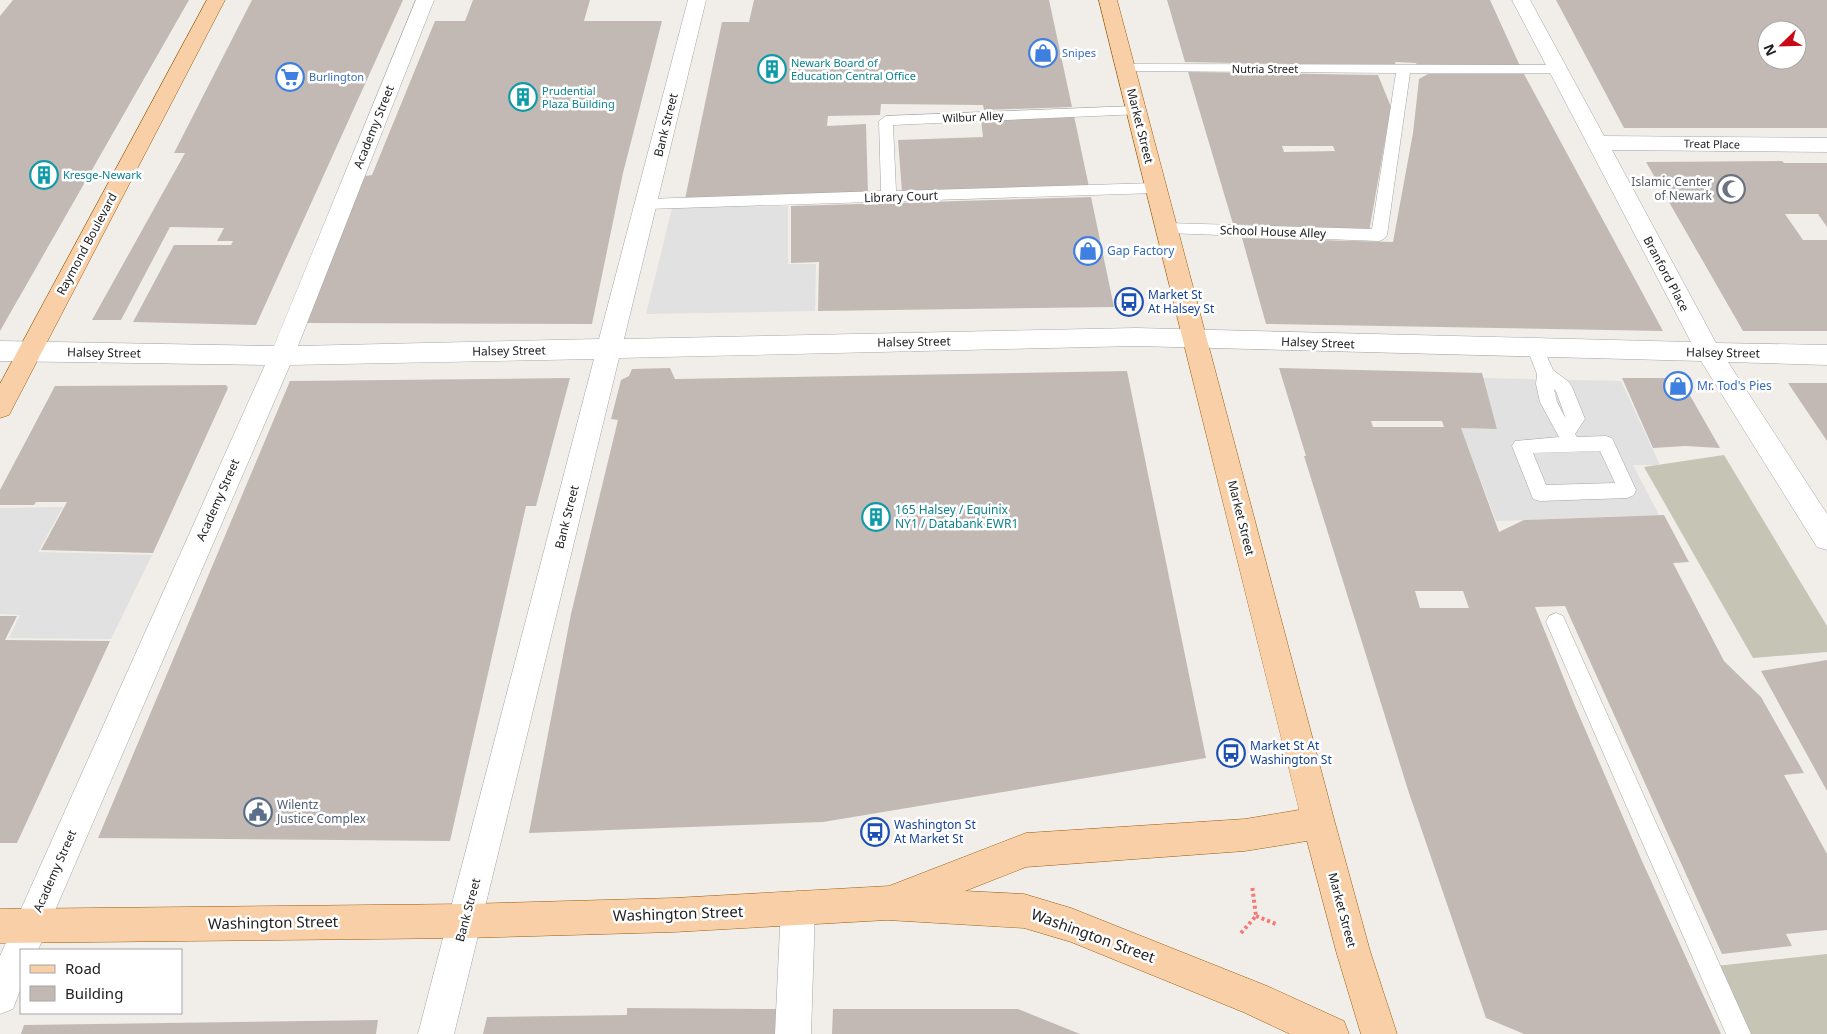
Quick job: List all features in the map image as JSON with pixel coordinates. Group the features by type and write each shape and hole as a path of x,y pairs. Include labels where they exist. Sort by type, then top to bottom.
{"main road":[{"name":"Raymond Boulevard","path":"0,408 216,0"},
{"name":"Market Street","path":"1108,0 1319,823 1353,952 1379,1034"},
{"path":"887,904 1026,850 1245,835 1319,823"},
{"name":"Washington Street","path":"15,926 465,921 674,915 887,904 1024,910 1121,944 1254,999 1331,1034"}],"street":[{"name":"Academy Street","path":"0,996 15,926 282,356 425,0"},
{"name":"Bank Street","path":"436,1034 697,0"},
{"name":"Branford Place","path":"1521,0 1708,353 1827,538"},
{"name":"Treat Place","path":"1596,143 1827,145"},
{"name":"Halsey Street","path":"0,351 282,356 1136,337 1827,355"},
{"path":"793,1034 798,908"}],"lane":[{"name":"Nutria Street","path":"1126,68 1558,69"},
{"name":"School House Alley","path":"1167,228 1379,235 1404,70"},
{"name":"Wilbur Alley","path":"889,197 886,121 1135,110"},
{"name":"Library Court","path":"647,204 1155,188"},
{"path":"1535,348 1546,374 1543,387 1557,423 1569,438 1606,443 1627,490 1540,493 1521,446 1569,438"},
{"path":"1556,622 1739,1034"}],"path":[{"path":"1241,933 1256,916 1252,885"},
{"path":"1256,916 1276,924"}],"shaded area":[{"path":"788,206 788,264 816,264 815,311 646,314 672,208"},
{"path":"1483,378 1621,381 1660,465 1633,465 1659,515 1496,521 1461,428 1497,429"},
{"path":"1724,455 1827,626 1827,652 1753,658 1644,467"},
{"path":"63,507 38,552 152,555 111,639 9,638 20,615 0,614 0,508"},
{"path":"1827,954 1827,1034 1747,1034 1716,966"}],"building":[{"name":"Kresge-Newark","path":"13,0 189,0 0,331 0,16"},
{"path":"252,0 403,0 256,325 133,322 174,245 231,245 233,241 217,241 224,228 170,227 121,320 92,320 185,153 174,153"},
{"path":"473,0 590,0 584,21 662,21 623,173 592,324 303,323 365,176 372,175 435,21 465,21"},
{"path":"754,0 1049,0 1072,107 984,110 983,105 881,104 880,115 828,116 827,126 866,124 868,195 685,199 722,22 749,22"},
{"path":"1167,0 1490,0 1520,66 1417,65 1416,63 1395,62 1396,66 1185,62"},
{"path":"1556,0 1827,0 1827,128 1624,128"},
{"path":"1188,72 1378,75 1391,107 1369,232 1233,224","holes":["1282,146 1333,146 1335,151 1284,152"]},
{"path":"1428,74 1524,74 1663,331 1266,324 1242,238 1393,242 1413,133 1419,79"},
{"path":"1074,116 1089,187 902,192 898,140 983,137 981,119"},
{"path":"1782,161 1784,163 1827,163 1827,227 1818,214 1785,214 1803,240 1827,240 1827,331 1743,331 1646,162"},
{"path":"1091,197 1114,307 818,311 819,262 791,263 791,206"},
{"name":"165 Halsey / Equinix NY1 / Databank EWR1","path":"670,368 675,379 1127,371 1206,758 823,822 529,833 571,614 618,420 611,419 621,380 629,376 632,369"},
{"path":"1279,368 1482,373 1497,429 1461,428 1499,532 1524,520 1664,515 1689,562 1673,563 1724,661 1761,697 1804,773 1784,775 1827,854 1827,930 1786,934 1792,946 1722,954 1565,606 1535,607 1575,706 1642,861 1721,1034 1524,1034 1486,1018 1408,790 1304,456 1306,456","holes":["1371,421 1442,421 1444,427 1373,427","1415,591 1463,591 1469,608 1420,608"]},
{"path":"570,378 536,506 526,506 450,841 98,838 290,381"},
{"path":"1622,378 1680,378 1720,448 1685,446 1653,448"},
{"path":"1788,383 1827,383 1827,441"},
{"path":"226,385 228,388 153,553 41,550 67,502 36,502 34,505 0,505 0,490 55,386"},
{"path":"0,616 17,616 5,640 110,641 17,843 0,843"},
{"path":"1827,660 1827,791 1761,671"},
{"path":"627,1008 776,1009 775,1034 483,1034 487,1017 627,1015"},
{"path":"833,1009 1018,1009 1080,1034 832,1034"},
{"path":"378,1020 376,1034 21,1034 24,1025"}],"place":[{"name":"Snipes","path":"1043,53"},
{"name":"Newark Board of Education Central Office","path":"772,69"},
{"name":"Burlington","path":"290,77"},
{"name":"Prudential Plaza Building","path":"523,97"},
{"name":"Kresge-Newark","path":"44,175"},
{"name":"Islamic Center of Newark","path":"1731,189"},
{"name":"Gap Factory","path":"1088,251"},
{"name":"Market St At Halsey St","path":"1129,302"},
{"name":"Mr. Tod's Pies","path":"1678,386"},
{"name":"165 Halsey / Equinix NY1 / Databank EWR1","path":"876,517"},
{"name":"Market St At Washington St","path":"1231,753"},
{"name":"Wilentz Justice Complex","path":"258,812"},
{"name":"Washington St At Market St","path":"875,832"}]}
